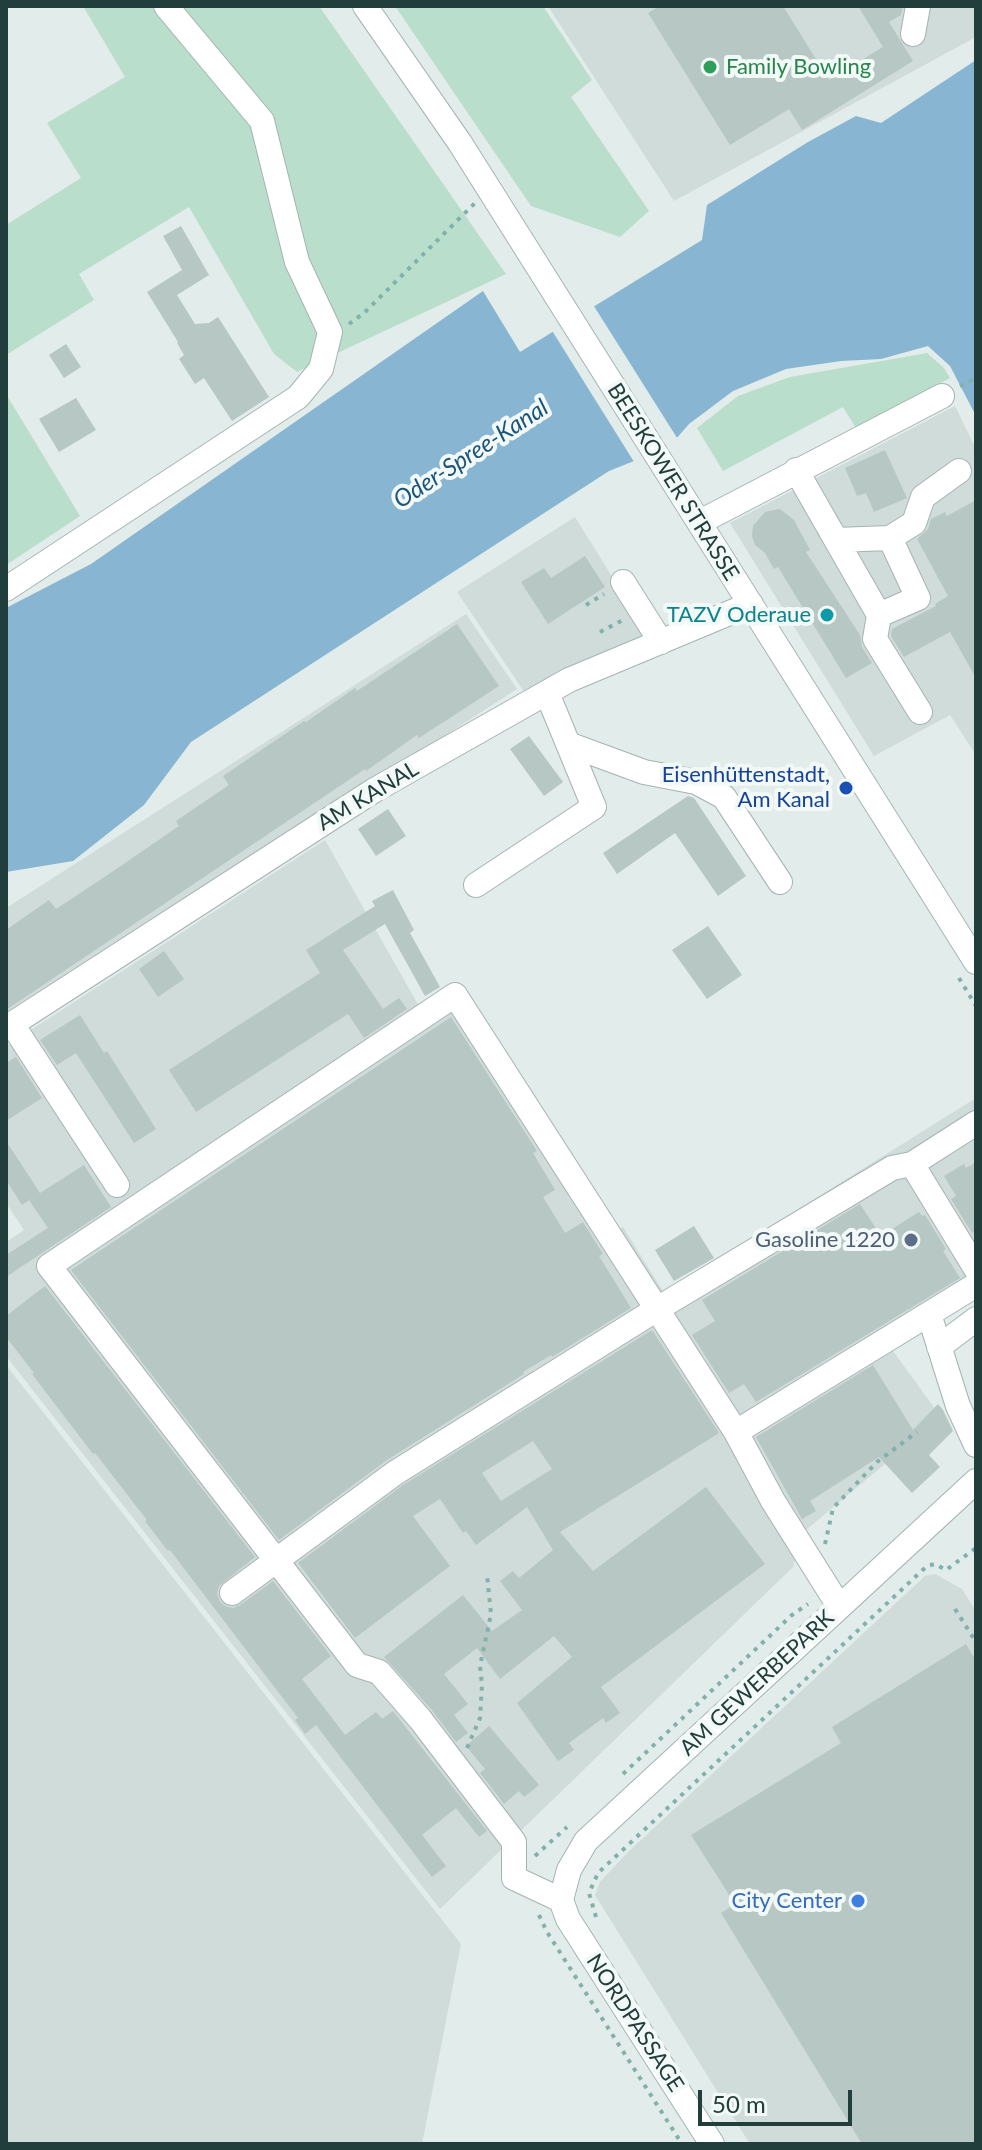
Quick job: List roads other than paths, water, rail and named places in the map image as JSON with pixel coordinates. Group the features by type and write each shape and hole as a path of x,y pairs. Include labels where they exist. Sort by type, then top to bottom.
{"street":[{"path":"6,589 298,397 321,369 330,332 297,262 262,121 166,6"},
{"name":"BEESKOWER STRASSE","path":"365,6 460,143 976,962"},
{"path":"913,34 918,6"},
{"path":"700,522 942,396"},
{"path":"796,470 879,615 875,639 920,712"},
{"path":"836,540 890,538 914,523 923,497 959,471"},
{"path":"879,615 918,598 890,538"},
{"path":"623,582 661,642"},
{"name":"AM KANAL","path":"9,1026 373,791 569,680 751,604"},
{"path":"476,885 594,807 547,693"},
{"path":"568,744 644,772 696,782 724,797 780,882"},
{"path":"561,1900 514,1878 514,1842 420,1719 379,1672 357,1665 49,1266 455,995 736,1432 773,1501 829,1591"},
{"path":"9,1026 117,1185"},
{"path":"232,1593 395,1473 657,1309 892,1168 912,1164 976,1123"},
{"path":"912,1164 976,1269"},
{"path":"736,1432 976,1285"},
{"path":"929,1314 958,1406 976,1445"},
{"path":"939,1347 976,1319"},
{"name":"AM GEWERBEPARK","path":"561,1900 569,1870 586,1841 829,1591 976,1481"},
{"name":"NORDPASSAGE","path":"561,1900 568,1919 712,2144"}],"water":[{"name":"Oder-Spree-Kanal","path":"976,60 976,416 950,366 928,346 881,359 786,369 733,391 689,424 669,447 609,471 191,742 144,805 73,861 6,872 6,608 91,564 483,291 520,352 702,240 707,205 856,116 881,123"}],"place":[{"name":"Family Bowling","path":"710,67"},
{"name":"TAZV Oderaue","path":"827,615"},
{"name":"Eisenhüttenstadt, Am Kanal","path":"846,788"},
{"name":"Gasoline 1220","path":"911,1240"},
{"name":"City Center","path":"858,1901"}]}
